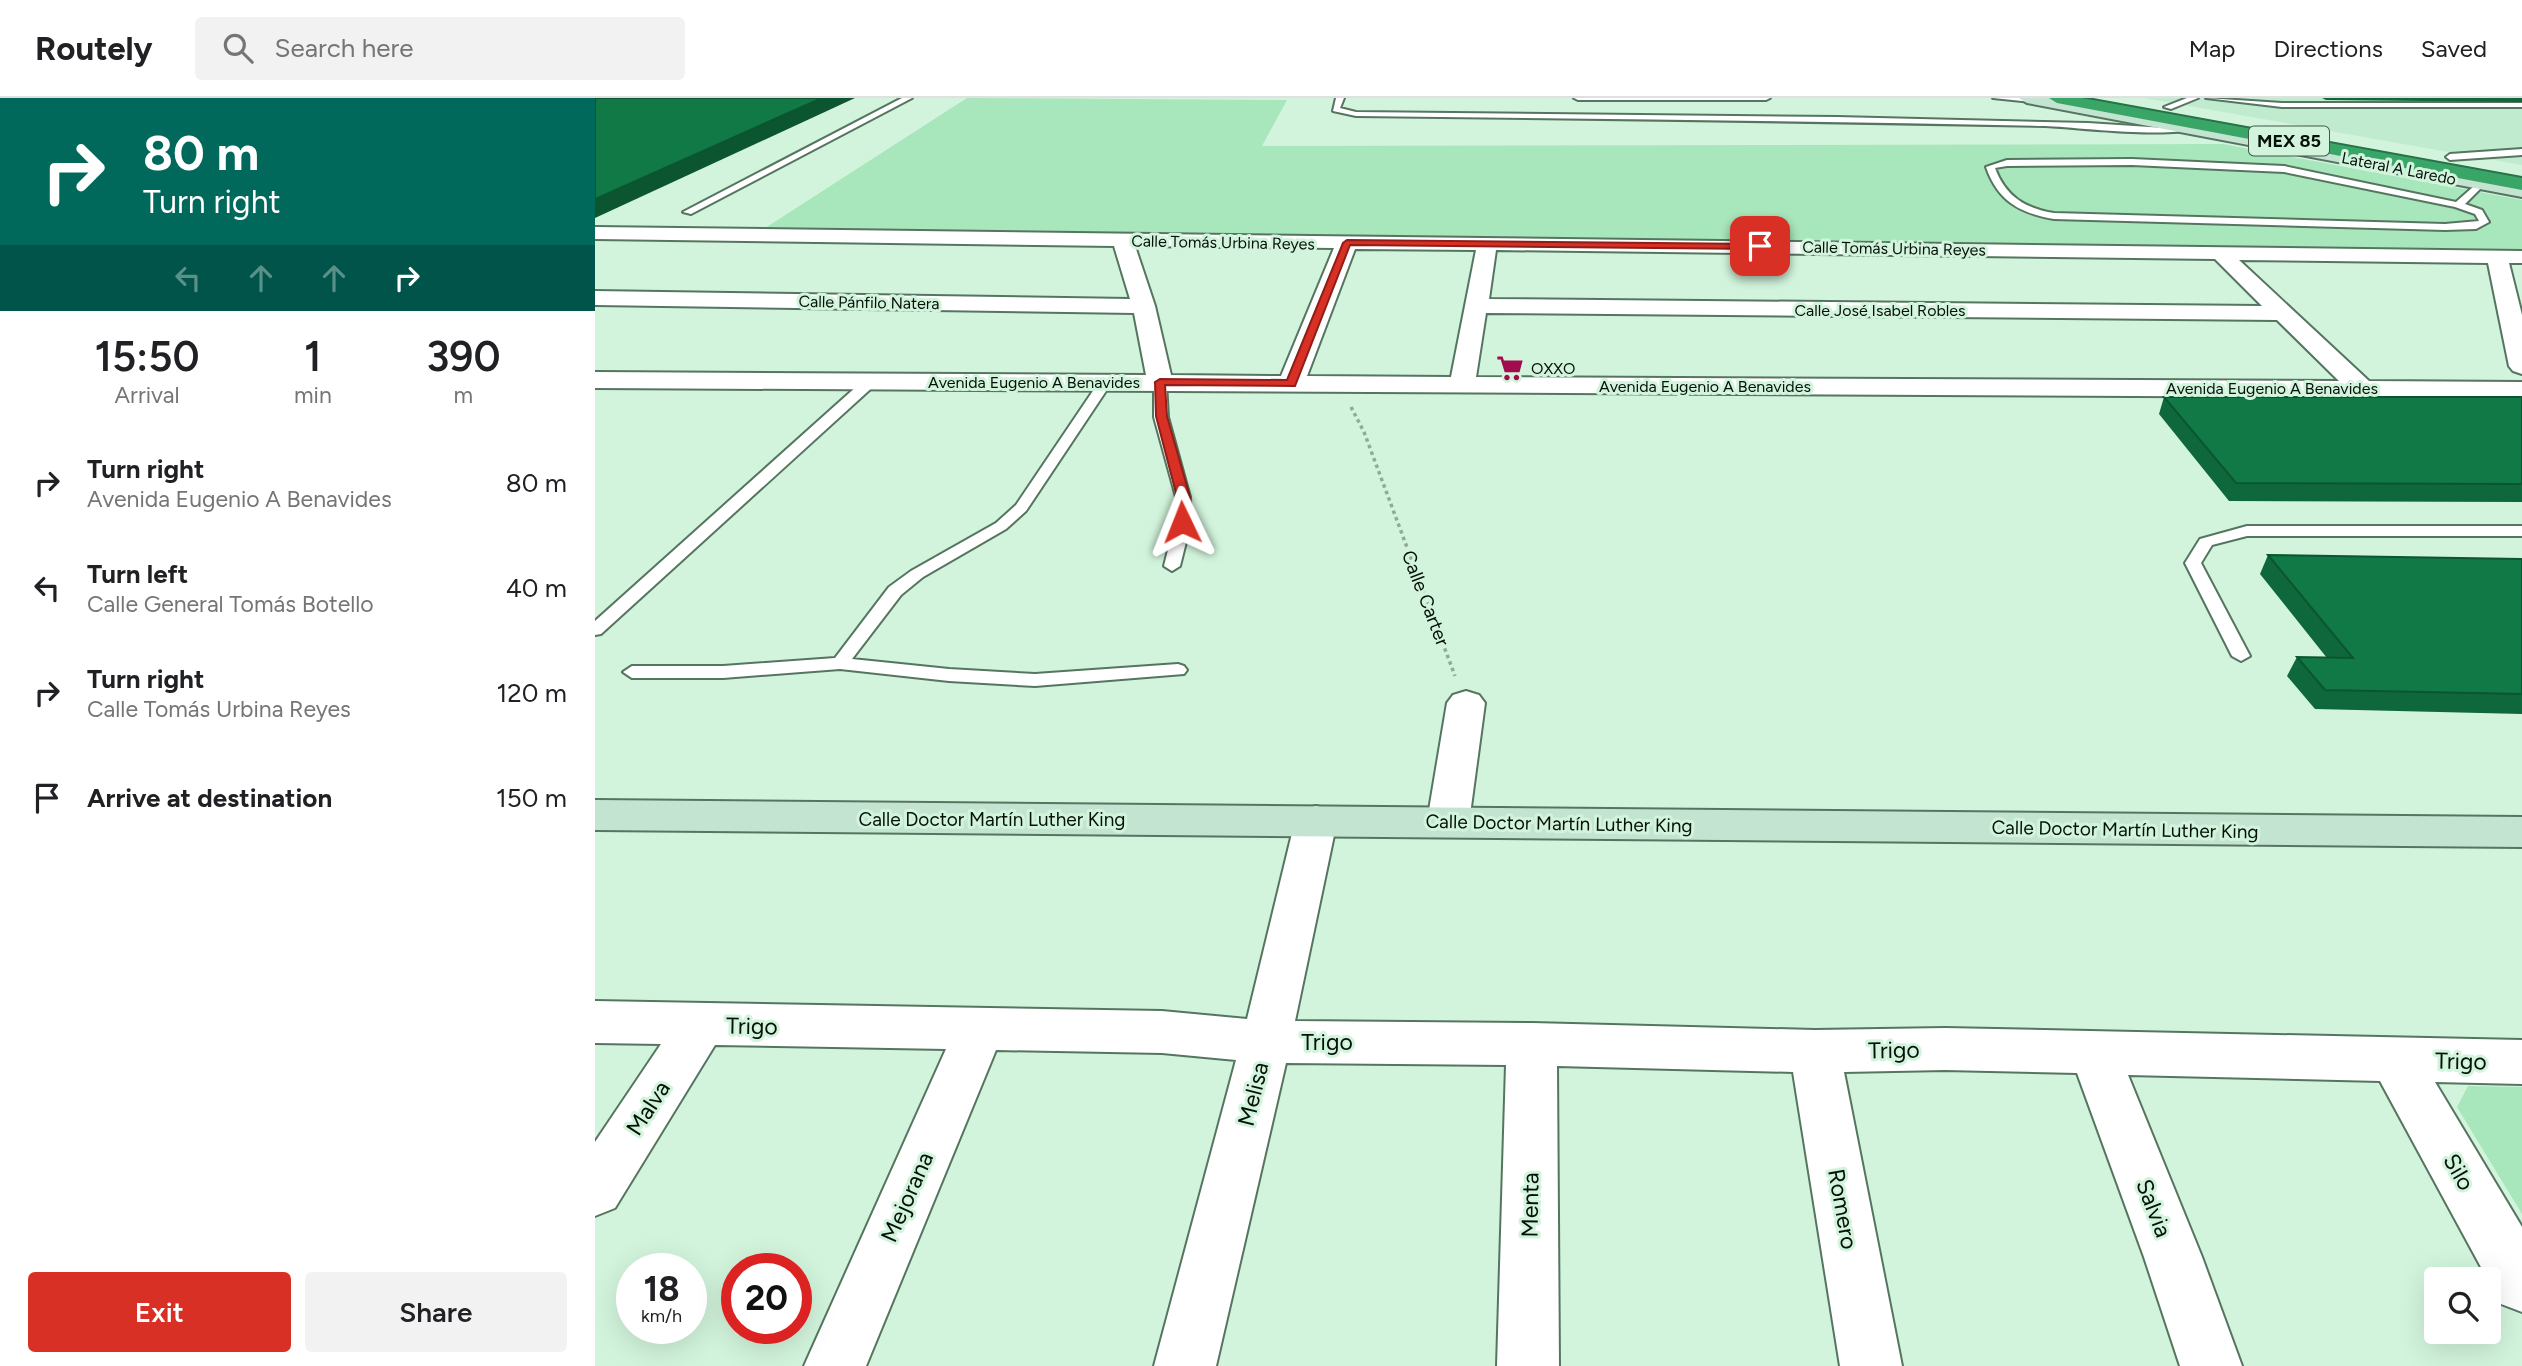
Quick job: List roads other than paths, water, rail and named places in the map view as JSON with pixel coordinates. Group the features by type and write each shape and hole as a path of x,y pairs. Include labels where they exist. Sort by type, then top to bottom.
{"highway":[{"name":"MEX 85","path":"2088,98 2522,177"},
{"name":"MEX 85","path":"2054,100 2522,184"}],"street":[{"name":"Lateral A Laredo","path":"2027,98 2054,100 2522,191"},
{"name":"Lateral A Laredo","path":"2122,98 2522,170"},
{"name":"Calle Tomás Urbina Reyes","path":"595,233 2522,257"},
{"path":"595,250 648,234"},
{"path":"1123,240 1144,306 1160,382"},
{"path":"1291,383 1347,243"},
{"path":"1462,385 1487,244"},
{"path":"2220,252 2362,389"},
{"path":"2497,256 2515,316 2522,366"},
{"name":"Calle Pánfilo Natera","path":"595,298 1144,306"},
{"name":"Calle José Isabel Robles","path":"1474,306 2285,313"},
{"name":"Avenida Eugenio A Benavides","path":"595,380 2522,390"},
{"path":"1448,822 1466,703"},
{"name":"Calle Doctor Martín Luther King","path":"595,815 2522,832"},
{"name":"Melisa","path":"1185,1366 1266,1042 1316,821"},
{"name":"Trigo","path":"595,1023 1162,1032 1266,1042 1532,1044 1815,1051 1945,1049 2522,1062"},
{"name":"Malva","path":"595,1190 701,1025"},
{"name":"Mejorana","path":"835,1366 980,1028"},
{"name":"Menta","path":"1528,1366 1532,1044"},
{"name":"Romero","path":"1815,1051 1871,1366"},
{"name":"Salvia","path":"2094,1052 2173,1257 2211,1366"},
{"name":"Silo","path":"2395,1060 2522,1283"}],"lane":[{"path":"688,212 908,98"},
{"path":"1340,98 1336,109 1356,114 1851,120 2088,125 2165,130 2188,128"},
{"path":"1578,98 1766,98"},
{"path":"1997,98 2054,100"},
{"path":"2168,107 2193,98"},
{"path":"2210,98 2265,104 2522,105"},
{"path":"2297,98 2323,105"},
{"path":"2429,98 2444,105"},
{"path":"2450,157 2522,152"},
{"path":"2132,162 2284,169 2458,205 2479,212 2484,222 2476,226 2445,227 2054,216 2013,205 1990,167 2007,163 2132,162"},
{"path":"2458,205 2481,183"},
{"path":"595,630 871,381"},
{"path":"840,663 895,591 917,574 1001,526 1021,508 1106,382"},
{"path":"1160,382 1161,416 1183,497 1182,522 1172,566"},
{"path":"2241,656 2193,563 2206,542 2247,531 2522,531"},
{"path":"632,672 723,672 840,663 950,676 1035,680 1178,670"}],"place":[{"name":"OXXO","path":"1510,368"}]}
